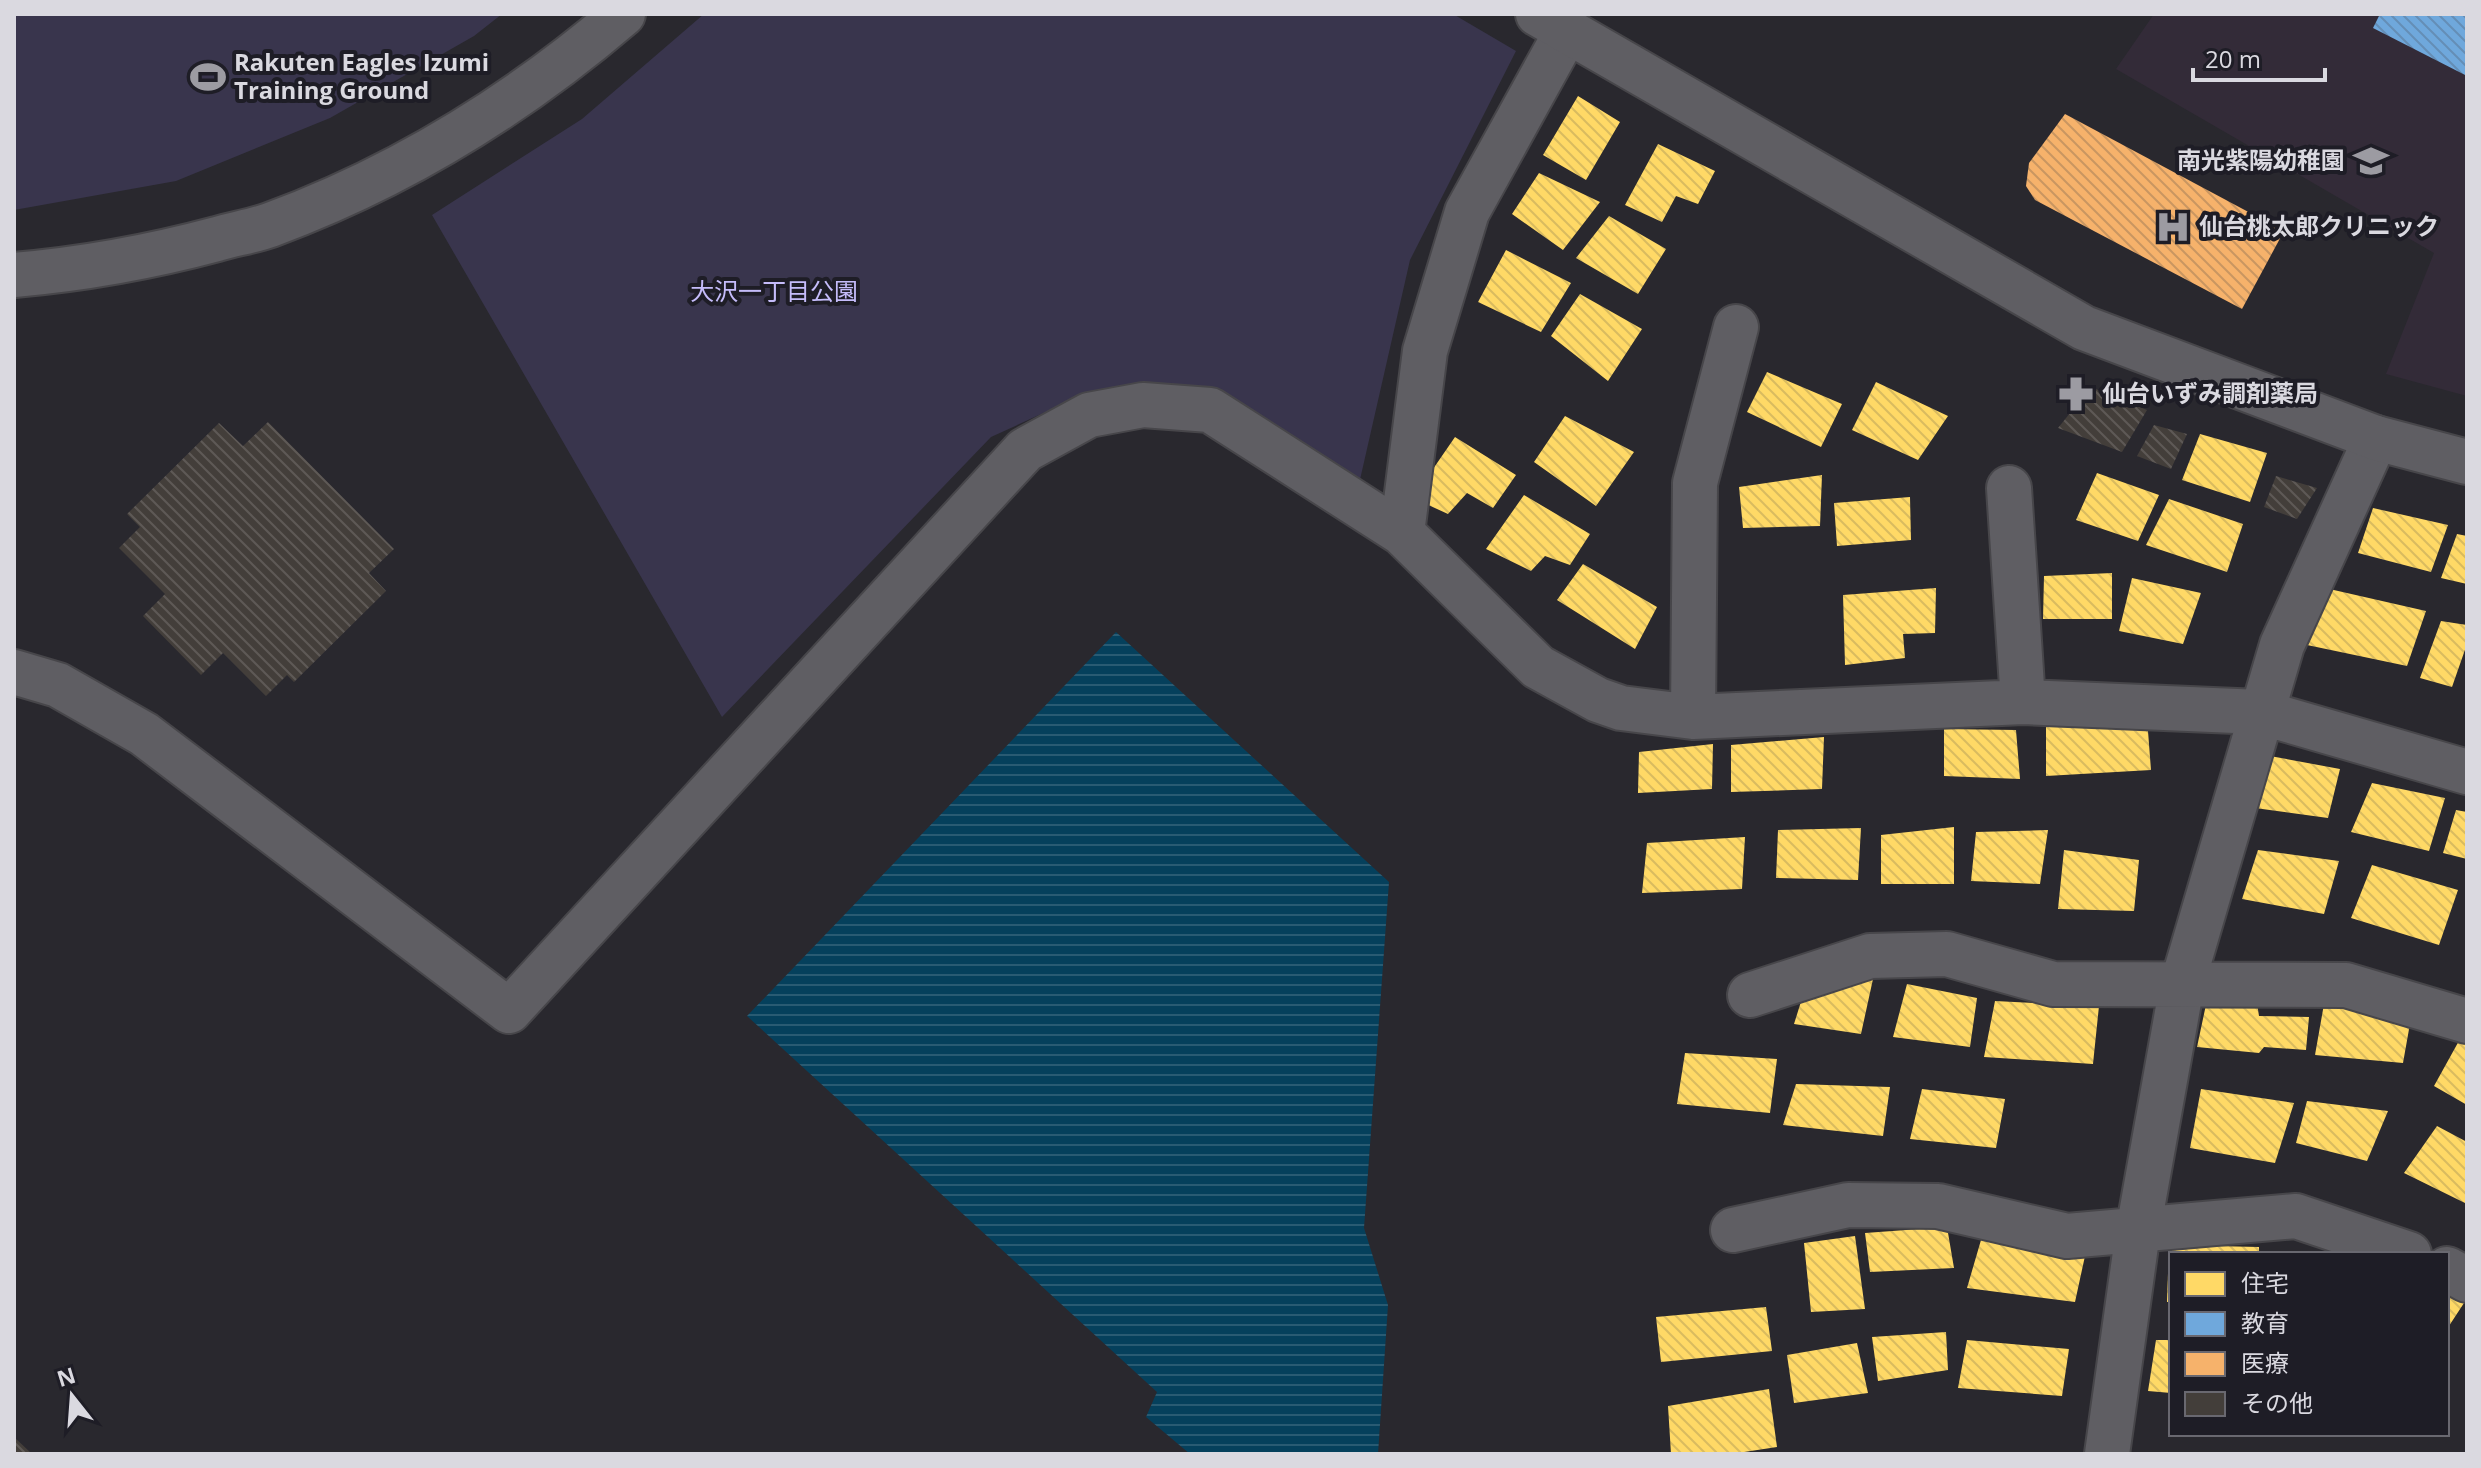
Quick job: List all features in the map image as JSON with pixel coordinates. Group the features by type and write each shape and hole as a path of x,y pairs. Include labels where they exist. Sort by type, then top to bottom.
{"street":[{"path":"14,275 65,271 164,253 268,225 350,191 459,135 546,77 623,14"},
{"path":"1402,533 1425,351 1467,212 1552,22 2084,328 2376,438 2467,462"},
{"path":"1693,717 1695,483 1736,327"},
{"path":"14,672 58,685 144,734 509,1011 1025,450 1089,415 1143,405 1210,410 1402,533 1538,667 1598,700 1621,708 1693,717 2023,702 2260,712 2467,772"},
{"path":"2107,1454 2138,1231 2182,985 2282,645 2376,438"},
{"path":"2009,488 2023,702"},
{"path":"1750,995 1870,956 1947,954 2053,984 2346,985 2467,1021"},
{"path":"1733,1230 1848,1205 1938,1206 2067,1236 2296,1216 2403,1252"},
{"path":"2449,1270 2467,1280"}],"shaded area":[{"name":"南光紫陽幼稚園","path":"2154,14 2467,14 2467,396 2386,374 2434,253 2116,69"}],"green space":[{"name":"Rakuten Eagles Izumi Training Ground","path":"14,14 502,14 474,36 330,118 176,181 14,210"},
{"name":"大沢一丁目公園","path":"704,14 1453,14 1516,51 1410,260 1359,484 1226,400 1074,399 991,437 722,717 432,215 582,119"}],"water":[{"path":"1116,632 1389,882 1364,1228 1388,1305 1378,1454 1190,1454 1146,1417 1157,1392 747,1016"}],"building: 住宅":[{"path":"1578,96 1620,122 1586,180 1543,155"},
{"path":"1658,144 1715,171 1698,204 1676,196 1662,222 1625,205"},
{"path":"1539,173 1600,202 1563,250 1512,214"},
{"path":"1609,216 1666,249 1638,294 1576,258"},
{"path":"1506,250 1571,283 1541,332 1478,302"},
{"path":"1580,294 1642,329 1608,381 1551,336"},
{"path":"1767,372 1842,404 1821,447 1747,412"},
{"path":"1876,382 1948,416 1918,460 1852,430"},
{"path":"1565,416 1634,452 1596,506 1534,462"},
{"path":"2200,434 2267,453 2250,502 2182,480"},
{"path":"1455,437 1516,475 1493,508 1467,493 1448,514 1413,498"},
{"path":"2097,473 2159,495 2138,541 2076,520"},
{"path":"1822,475 1820,526 1743,528 1739,487"},
{"path":"1524,495 1590,534 1570,565 1545,556 1531,571 1486,549"},
{"path":"1910,497 1911,540 1837,546 1834,503"},
{"path":"2169,499 2243,524 2227,572 2146,545"},
{"path":"2373,508 2448,525 2431,572 2358,553"},
{"path":"2457,534 2467,536 2467,584 2441,578"},
{"path":"1583,564 1657,607 1635,649 1557,600"},
{"path":"2112,573 2112,619 2043,619 2044,576"},
{"path":"2132,578 2201,593 2183,644 2119,631"},
{"path":"1936,588 1935,633 1903,634 1905,658 1845,665 1843,595"},
{"path":"2325,588 2426,611 2407,666 2307,645"},
{"path":"2441,621 2467,625 2467,644 2452,687 2420,678"},
{"path":"2147,718 2151,770 2046,776 2046,725"},
{"path":"1944,729 2016,730 2020,779 1944,776"},
{"path":"1824,737 1822,789 1731,792 1731,745"},
{"path":"1713,744 1712,789 1638,793 1639,752"},
{"path":"2270,756 2340,769 2328,818 2255,808"},
{"path":"2372,783 2445,798 2429,851 2351,832"},
{"path":"2456,810 2467,812 2467,859 2443,853"},
{"path":"1954,827 1954,884 1881,884 1881,835"},
{"path":"1861,828 1858,880 1776,878 1778,830"},
{"path":"2048,830 2040,884 1971,881 1976,832"},
{"path":"1745,837 1742,889 1642,893 1647,843"},
{"path":"2064,850 2139,860 2134,911 2058,909"},
{"path":"2258,850 2339,861 2324,914 2242,899"},
{"path":"2372,865 2458,890 2439,945 2351,918"},
{"path":"1838,979 1873,979 1861,1034 1794,1024 1804,992 1829,993"},
{"path":"1907,984 1977,998 1970,1047 1893,1037"},
{"path":"2207,1000 2257,1003 2259,1016 2309,1017 2306,1050 2264,1047 2259,1053 2197,1047"},
{"path":"1995,1001 2099,1006 2093,1064 1984,1057"},
{"path":"2324,1004 2411,1018 2403,1063 2315,1055"},
{"path":"2460,1039 2467,1043 2467,1105 2434,1086"},
{"path":"1685,1053 1777,1059 1770,1113 1677,1104"},
{"path":"1796,1084 1890,1087 1883,1136 1783,1125"},
{"path":"1922,1089 2005,1099 1996,1148 1910,1139"},
{"path":"2201,1089 2294,1103 2275,1163 2190,1148"},
{"path":"2307,1101 2388,1111 2367,1161 2296,1143"},
{"path":"2437,1126 2467,1142 2467,1204 2404,1173"},
{"path":"1947,1227 1954,1268 1870,1272 1865,1233"},
{"path":"1855,1236 1865,1309 1811,1312 1804,1243"},
{"path":"1981,1240 2085,1256 2075,1302 1967,1288"},
{"path":"2169,1245 2259,1247 2259,1252 2169,1252 2167,1302"},
{"path":"2449,1297 2464,1303 2449,1326"},
{"path":"1766,1307 1772,1351 1661,1362 1656,1317"},
{"path":"1946,1332 1948,1370 1878,1381 1872,1337"},
{"path":"1967,1340 2069,1349 2062,1396 1958,1388"},
{"path":"2156,1340 2169,1340 2169,1393 2148,1391"},
{"path":"1857,1343 1868,1393 1794,1403 1787,1355"},
{"path":"1769,1389 1777,1447 1731,1454 1671,1454 1668,1406"}],"building: 教育":[{"path":"2380,14 2467,14 2467,76 2373,28"}],"building: 医療":[{"path":"2065,114 2284,231 2242,309 2035,200 2026,186 2029,163"}],"building: その他":[{"path":"2091,387 2147,410 2122,452 2058,428"},
{"path":"268,422 394,549 369,573 386,591 294,682 287,675 266,696 223,653 201,675 143,616 165,594 119,548 140,527 127,514 219,423 243,446"},
{"path":"2154,425 2187,434 2171,469 2137,456"},
{"path":"2276,476 2317,488 2297,519 2264,507"},
{"path":"14,1437 32,1454 14,1454"}],"place":[{"name":"Rakuten Eagles Izumi Training Ground","path":"208,77"},
{"name":"南光紫陽幼稚園","path":"2371,161"},
{"name":"仙台桃太郎クリニック","path":"2173,227"},
{"name":"仙台いずみ調剤薬局","path":"2076,394"}]}
